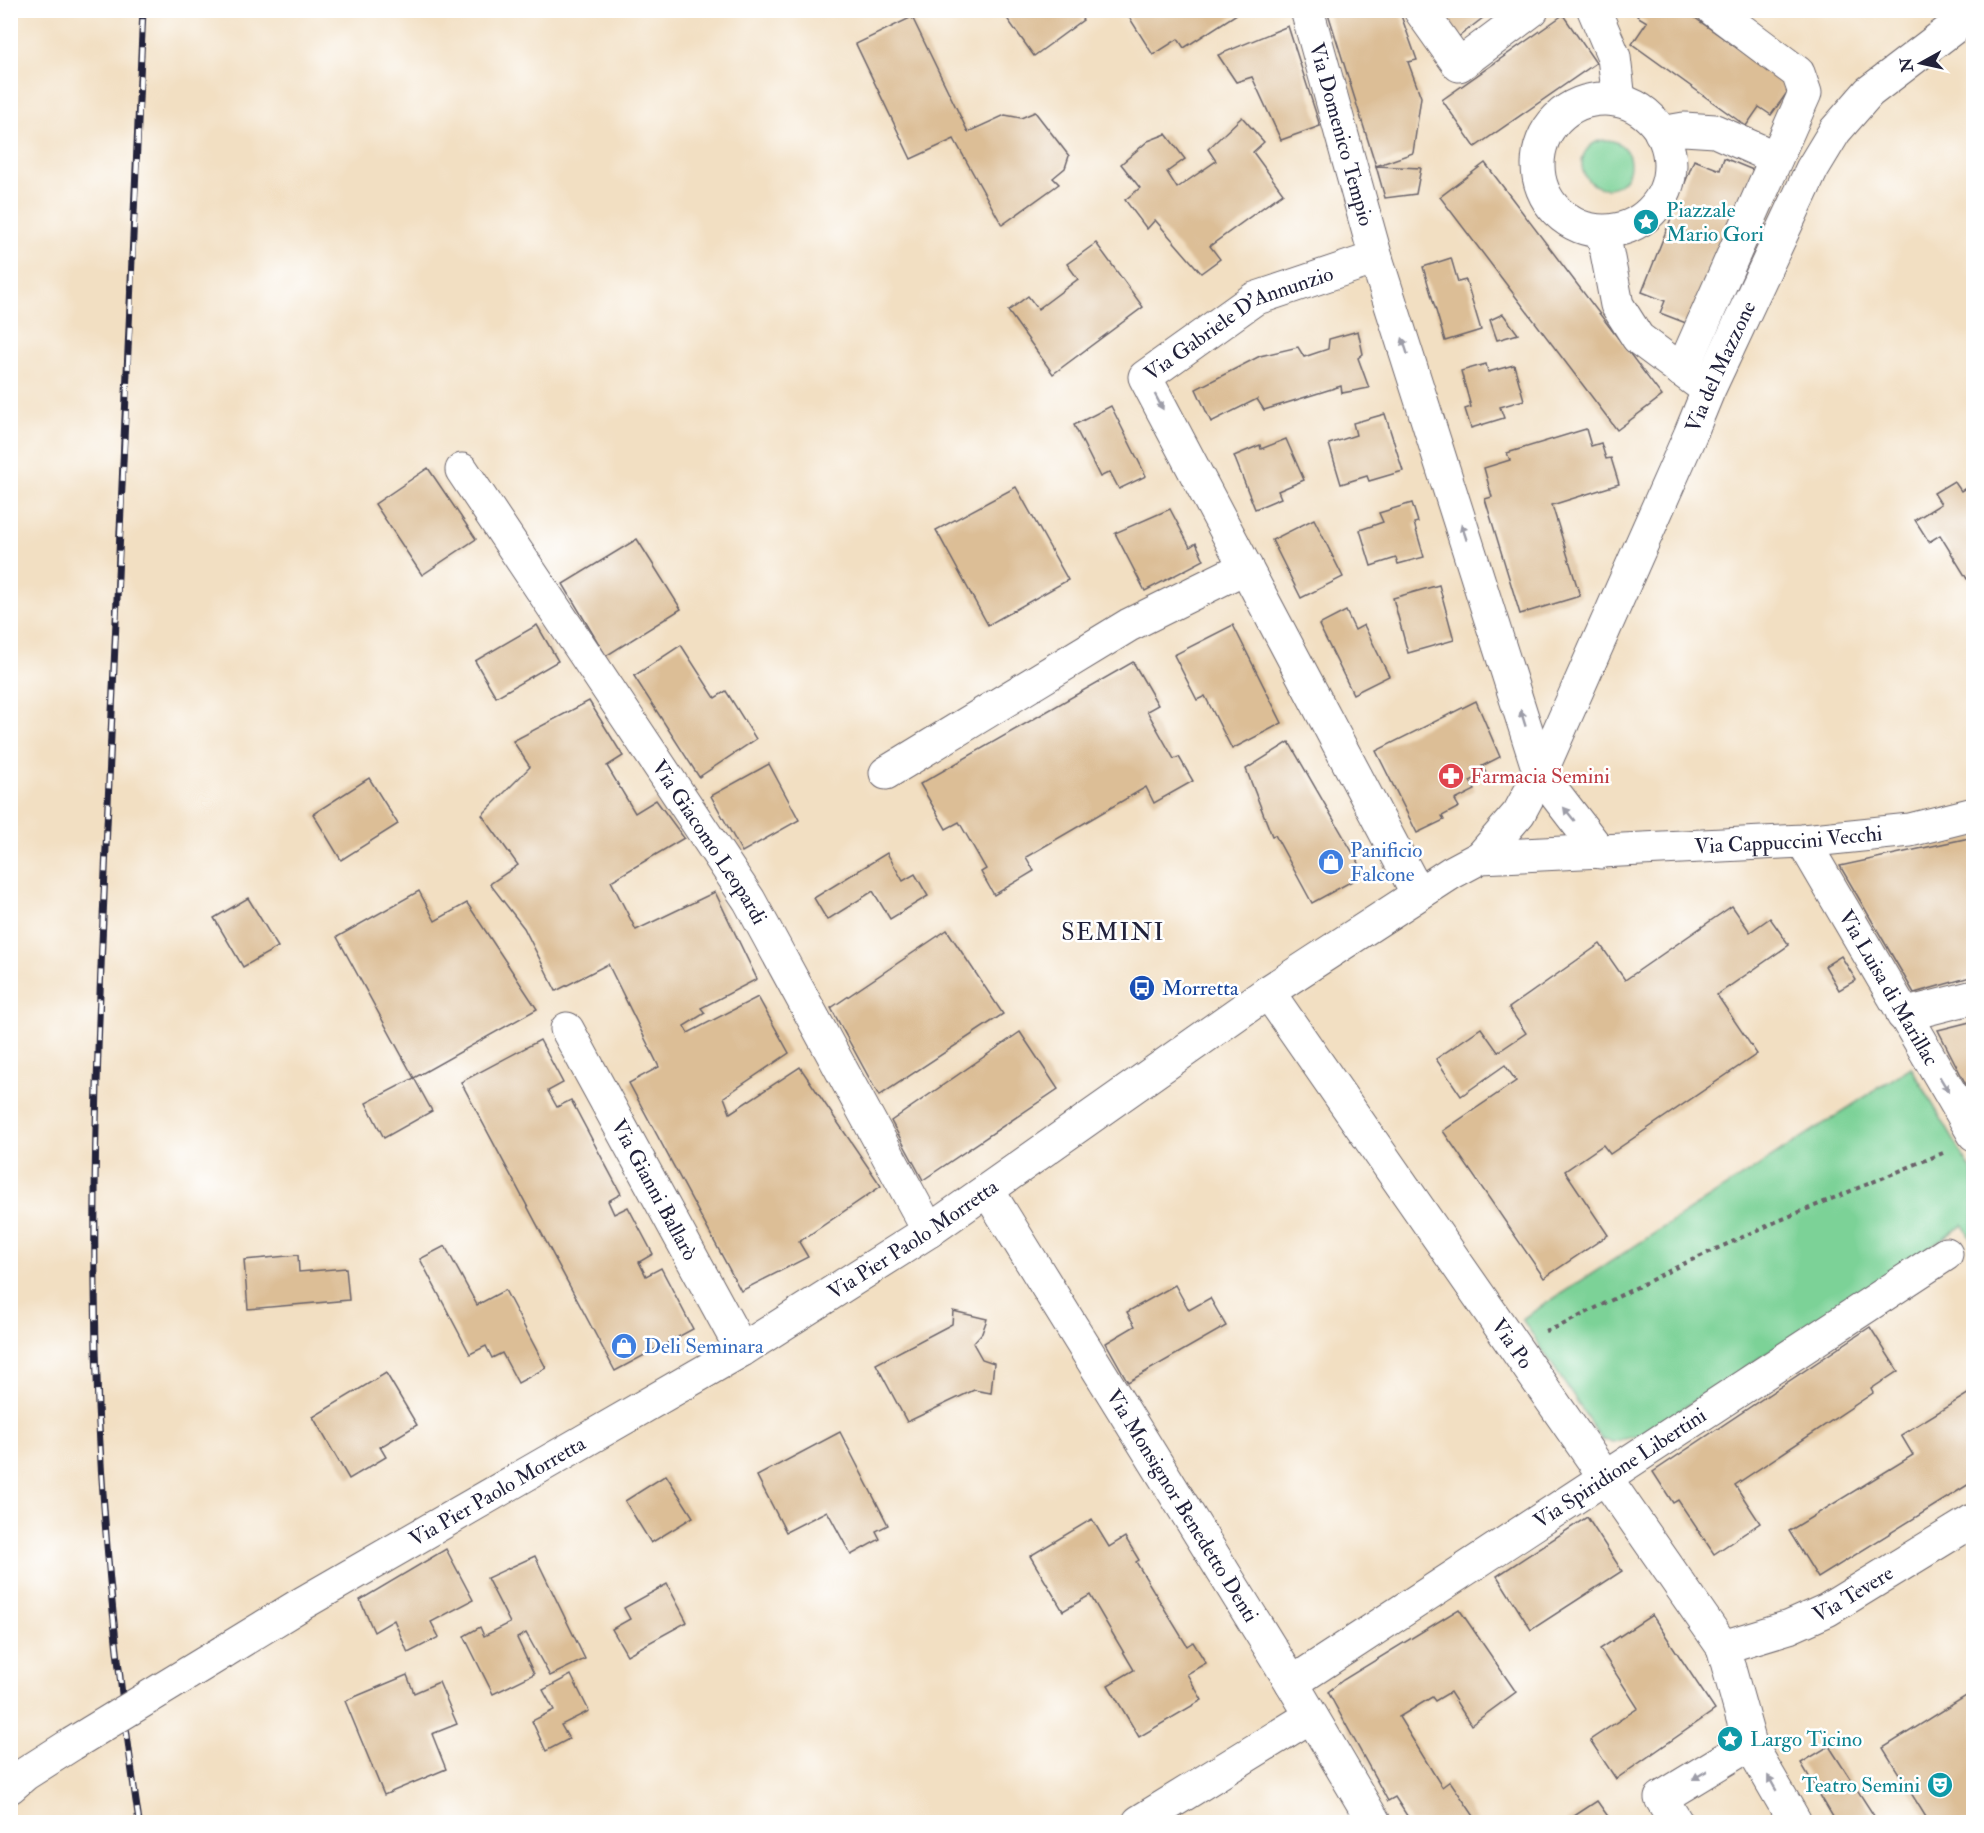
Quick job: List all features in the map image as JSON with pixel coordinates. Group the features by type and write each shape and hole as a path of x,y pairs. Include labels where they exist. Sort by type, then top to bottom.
{"street":[{"name":"Via Domenico Tempio","path":"1307,10 1376,258"},
{"path":"1420,10 1459,65 1532,10"},
{"path":"1594,10 1614,57 1618,100"},
{"path":"1682,371 1805,93 1798,73 1714,10"},
{"name":"Via del Mazzone","path":"1481,857 1519,813 1540,774 1686,446 1708,391 1812,169 1835,131 1869,92 1974,12"},
{"path":"1591,99 1618,100 1644,112 1661,133 1670,159 1666,186 1653,210 1630,226 1603,232 1576,225 1554,209 1540,185 1538,157 1546,131 1565,111 1591,99"},
{"path":"1661,133 1684,129 1715,131 1776,158"},
{"path":"1603,232 1617,305 1638,338 1708,391"},
{"name":"Via Gabriele D'Annunzio","path":"1376,258 1254,299 1145,377 1418,894"},
{"path":"1376,258 1540,774 1600,852"},
{"name":"Via Giacomo Leopardi","path":"462,470 749,900 929,1231"},
{"path":"886,773 1130,625 1246,567"},
{"name":"Via Cappuccini Vecchi","path":"1600,852 1803,841 1910,830 1974,814"},
{"name":"Via Luisa di Marillac","path":"1803,841 1903,1016 1963,1142"},
{"name":"Via Pier Paolo Morretta","path":"10,1787 25,1774 72,1744 303,1603 742,1350 929,1231 1268,992 1418,894 1481,857 1600,852"},
{"name":"Via Po","path":"1268,992 1724,1647 1750,1744 1795,1822"},
{"path":"1903,1016 1974,997"},
{"name":"Via Gianni Ballarò","path":"567,1029 742,1350"},
{"name":"Via Monsignor Benedetto Denti","path":"988,1191 1292,1683 1374,1822"},
{"name":"Via Spiridione Libertini","path":"1292,1683 1946,1254"},
{"name":"Via Tevere","path":"1724,1647 1789,1627 1827,1610 1974,1520"},
{"path":"1139,1822 1311,1716"},
{"path":"1676,1822 1661,1798 1750,1744"}],"path":[{"path":"1510,1342 1560,1326 1683,1264 1963,1142"}],"green space":[{"path":"1601,140 1611,140 1623,147 1630,159 1630,169 1623,181 1611,188 1601,188 1586,177 1582,169 1582,159 1593,144"},
{"path":"1911,1067 1973,1173 1973,1243 1963,1225 1644,1434 1613,1442 1602,1440 1522,1319"}],"building":[{"path":"1001,10 1076,10 1083,20 1034,56"},
{"path":"1140,10 1243,10 1184,48 1178,39 1153,55 1129,17"},
{"path":"1327,10 1399,10 1417,60 1408,62 1421,97 1413,153 1376,166"},
{"path":"1435,10 1493,10 1457,38"},
{"path":"1641,10 1684,10 1791,87 1771,115 1759,107 1746,126 1632,44 1647,22 1637,16"},
{"path":"1563,15 1596,63 1475,147 1442,100"},
{"path":"912,17 968,132 1005,115 1021,118 1035,112 1069,156 1065,168 1053,178 1059,184 1002,225 954,139 911,159 856,44"},
{"path":"1288,26 1320,126 1281,140 1252,77 1236,82 1218,55"},
{"path":"1242,117 1264,142 1253,152 1283,193 1210,246 1220,259 1201,273 1155,220 1147,229 1125,200 1140,188 1121,164 1148,141 1166,134 1185,159 1167,172 1177,188 1216,161 1208,149"},
{"path":"1724,158 1753,170 1691,325 1660,313 1665,301 1642,292 1694,160 1720,170"},
{"path":"1485,163 1662,396 1617,430 1440,197"},
{"path":"1376,166 1421,168 1416,194 1385,198"},
{"path":"1096,243 1143,307 1053,374 1008,311 1028,296 1038,309 1078,279 1067,264"},
{"path":"1451,258 1458,282 1466,280 1481,330 1445,341 1423,267"},
{"path":"1503,314 1518,334 1497,340 1490,320"},
{"path":"1358,331 1363,354 1358,358 1369,388 1342,393 1341,386 1264,410 1257,399 1211,422 1196,389 1260,356 1298,347 1304,357 1328,349 1329,339"},
{"path":"1486,364 1488,372 1514,365 1524,400 1500,407 1504,418 1471,428 1465,409 1471,407 1461,371"},
{"path":"1111,406 1146,476 1119,489 1110,472 1100,477 1074,425"},
{"path":"1385,414 1403,471 1369,481 1367,476 1341,484 1329,444 1356,435 1353,423"},
{"path":"1586,429 1591,446 1601,443 1606,459 1611,458 1619,484 1552,505 1580,596 1520,614 1485,499 1492,497 1484,468 1510,460 1507,453"},
{"path":"1286,439 1304,480 1278,491 1281,498 1255,509 1234,456 1260,445 1261,449"},
{"path":"428,468 476,539 422,575 375,504"},
{"path":"1954,481 1961,491 1974,483 1974,575 1967,579 1940,535 1929,542 1915,520 1941,504 1934,493"},
{"path":"1016,487 1068,580 988,625 936,530"},
{"path":"1412,503 1418,522 1414,523 1424,557 1398,564 1396,558 1371,566 1360,530 1383,522 1379,513"},
{"path":"1170,509 1190,547 1196,543 1204,560 1145,591 1115,533"},
{"path":"1314,519 1343,577 1301,598 1272,540"},
{"path":"637,539 681,609 606,656 563,584"},
{"path":"1439,585 1454,640 1408,653 1393,598"},
{"path":"1346,611 1355,630 1364,625 1389,676 1353,694 1319,625"},
{"path":"537,625 558,661 496,697 475,661"},
{"path":"1233,625 1282,723 1232,749 1205,696 1197,700 1174,655"},
{"path":"681,645 715,698 726,691 756,739 699,777 634,676"},
{"path":"1133,662 1158,705 1147,711 1174,759 1179,757 1193,781 1154,803 1146,787 1026,857 1034,871 994,895 981,872 986,869 959,822 946,829 920,784"},
{"path":"589,701 623,756 607,766 635,813 656,800 684,838 611,881 636,930 715,892 757,979 701,1008 705,1013 684,1026 688,1033 758,997 789,1053 724,1097 730,1113 800,1067 881,1186 799,1242 808,1257 741,1291 629,1083 659,1067 608,964 556,991 524,928 490,884 518,865 482,815 530,767 513,741"},
{"path":"1476,701 1500,757 1482,766 1486,773 1470,781 1475,790 1455,800 1459,807 1442,816 1444,820 1417,833 1376,751"},
{"path":"1289,742 1365,874 1312,903 1275,835 1272,836 1246,769"},
{"path":"769,764 799,820 742,852 711,796"},
{"path":"369,778 398,824 341,860 313,814"},
{"path":"1974,837 1974,976 1914,993 1840,866"},
{"path":"887,853 903,881 915,874 928,896 890,919 873,891 827,920 814,898"},
{"path":"419,891 435,921 467,903 537,1009 414,1078 337,937"},
{"path":"248,898 278,947 243,967 214,918"},
{"path":"1732,906 1750,932 1770,918 1789,945 1717,995 1757,1054 1610,1154 1603,1145 1565,1171 1608,1235 1544,1278 1443,1131 1516,1081 1505,1065 1461,1096 1436,1059 1481,1028 1498,1052 1526,1033 1509,1008 1600,944 1625,980"},
{"path":"947,930 1003,1014 879,1096 831,1008"},
{"path":"1841,956 1856,980 1839,990 1825,966"},
{"path":"1974,1021 1974,1100 1938,1030"},
{"path":"1020,1032 1058,1089 923,1180 891,1121"},
{"path":"540,1040 563,1083 548,1091 557,1107 571,1100 621,1194 608,1201 614,1214 628,1207 653,1254 639,1262 646,1276 661,1268 693,1329 615,1371 461,1082"},
{"path":"414,1078 432,1111 384,1138 366,1103"},
{"path":"445,1246 477,1305 505,1290 546,1368 518,1383 502,1353 492,1358 486,1346 470,1354 420,1259"},
{"path":"298,1255 299,1272 346,1268 349,1300 248,1309 244,1260"},
{"path":"1175,1285 1189,1310 1210,1298 1226,1326 1128,1382 1106,1343 1135,1326 1127,1312"},
{"path":"953,1311 987,1319 982,1333 973,1343 982,1359 994,1363 991,1393 974,1390 907,1422 876,1364 952,1324"},
{"path":"1870,1327 1898,1371 1871,1389 1873,1393 1735,1485 1760,1523 1714,1554 1678,1500 1673,1503 1653,1472"},
{"path":"386,1373 417,1425 380,1447 386,1457 349,1479 313,1417"},
{"path":"1974,1390 1974,1481 1818,1578 1789,1531 1913,1455 1901,1435"},
{"path":"840,1432 888,1525 876,1531 880,1539 851,1555 827,1511 786,1532 757,1476"},
{"path":"666,1475 693,1517 651,1543 625,1501"},
{"path":"1587,1517 1622,1571 1531,1630 1497,1576"},
{"path":"1092,1519 1109,1547 1125,1537 1139,1560 1136,1562 1187,1646 1193,1642 1206,1663 1187,1674 1202,1700 1139,1737 1108,1685 1134,1670 1090,1595 1063,1611 1030,1556"},
{"path":"446,1549 473,1600 431,1622 439,1637 408,1653 394,1620 374,1632 360,1600"},
{"path":"535,1556 585,1659 550,1676 526,1633 517,1638 534,1674 493,1694 464,1636 480,1627 484,1636 510,1623 487,1578"},
{"path":"667,1584 687,1622 627,1655 612,1629 630,1619 624,1608"},
{"path":"1459,1609 1516,1692 1471,1725 1450,1692 1435,1701 1432,1697 1399,1717 1442,1787 1450,1781 1478,1822 1411,1822 1395,1797 1388,1801 1328,1692 1343,1680"},
{"path":"1652,1615 1715,1710 1616,1779 1590,1740 1638,1708 1600,1649"},
{"path":"407,1675 414,1693 439,1682 457,1724 432,1734 446,1769 384,1795 345,1701"},
{"path":"571,1675 589,1711 561,1725 569,1739 546,1751 532,1721 554,1710 543,1690"},
{"name":"Teatro Semini","path":"1974,1691 1974,1822 1929,1822 1883,1748"},
{"path":"1829,1746 1878,1822 1836,1822 1801,1763"},
{"path":"1597,1801 1612,1822 1565,1822"}],"railway":[{"path":"139,1822 121,1689 103,1488 96,1354 95,1215 97,1071 143,10"}],"place":[{"name":"Piazzale Mario Gori","path":"1646,222"},
{"name":"Farmacia Semini","path":"1451,776"},
{"name":"Panificio Falcone","path":"1331,862"},
{"name":"Morretta","path":"1142,988"},
{"name":"Deli Seminara","path":"624,1346"},
{"name":"Largo Ticino","path":"1730,1739"},
{"name":"Teatro Semini","path":"1940,1785"}],"district":[{"name":"SEMINI","path":"1113,932"}]}
